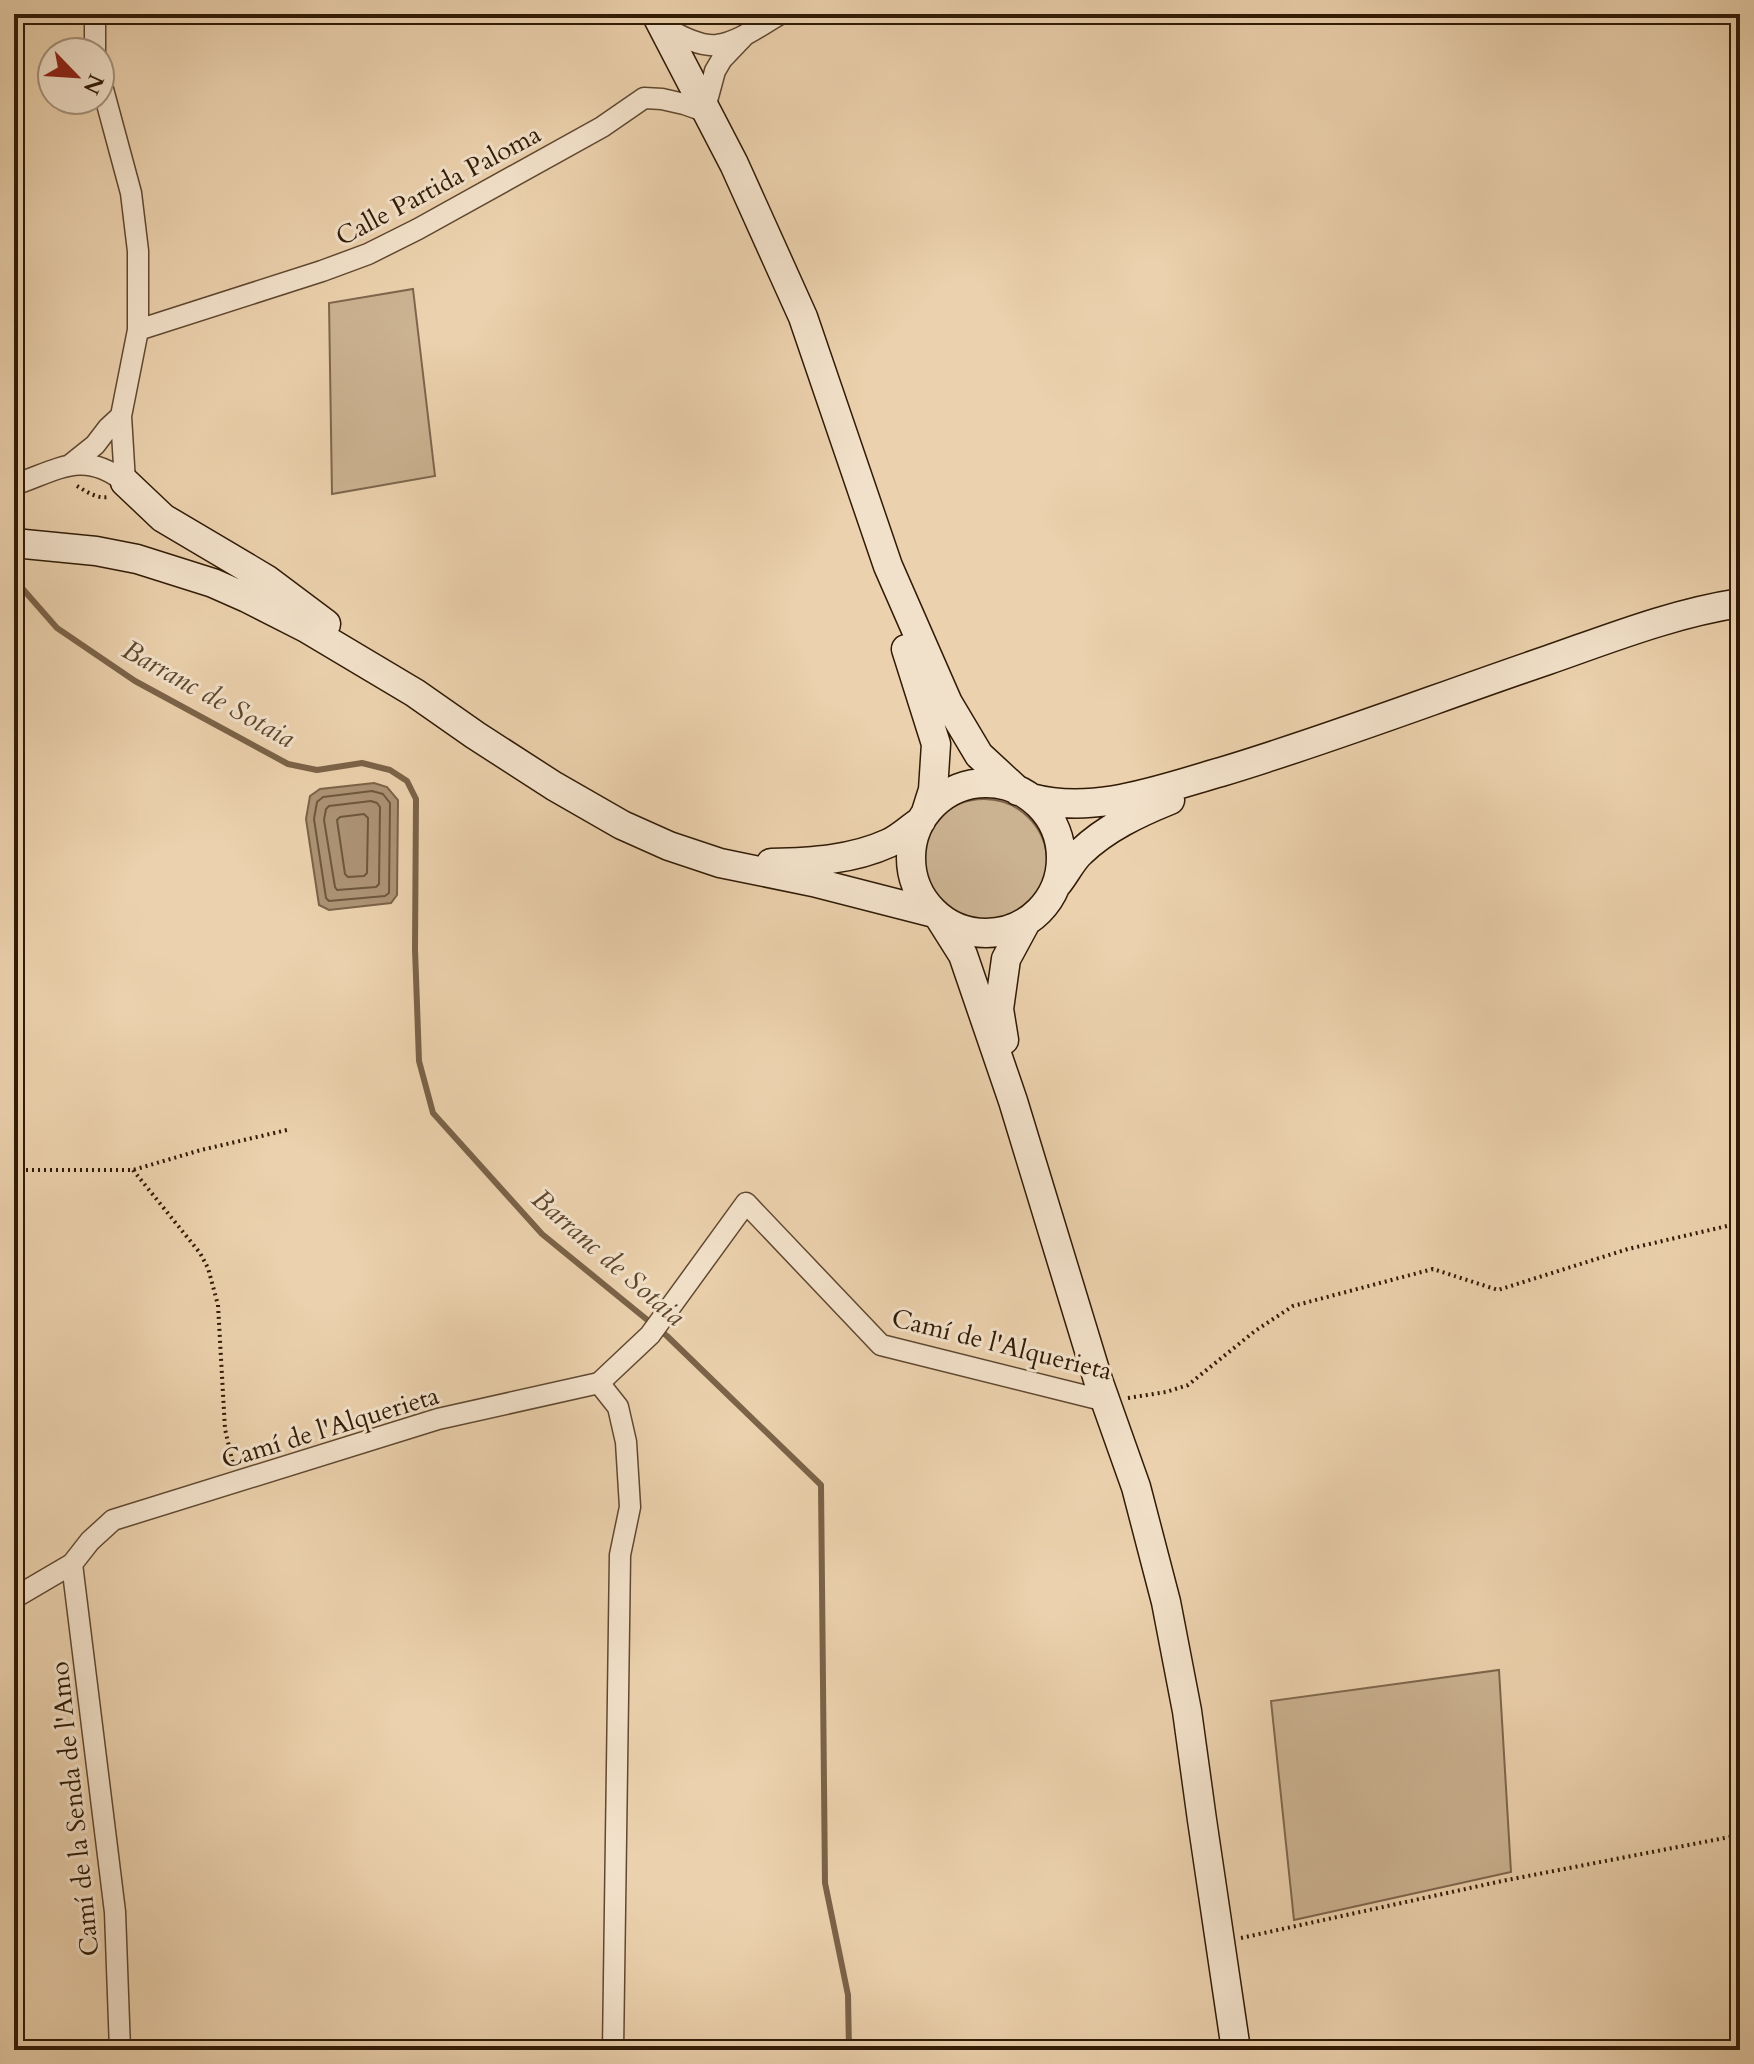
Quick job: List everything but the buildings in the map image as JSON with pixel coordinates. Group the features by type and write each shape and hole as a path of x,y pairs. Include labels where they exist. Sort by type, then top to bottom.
{"main road":[{"path":"659,20 734,164 803,317 888,566 948,703 979,755 1043,809 1059,839 1061,865 1058,881 1047,901 1026,922 1006,959 999,1009 1013,1101"},
{"path":"125,482 163,518 283,591 338,634 363,662"},
{"path":"14,543 96,551 137,559 213,583 277,612 415,693 554,786 622,825 669,846 720,863 813,882 936,915 963,930 995,933 1026,922"},
{"path":"888,566 905,645 936,744 933,790 914,833 910,863 917,891 963,955 1136,1487 1166,1602 1187,1711 1236,2050"},
{"path":"720,863 800,863 844,858 890,843 948,793 980,783 1008,786 1060,804 1143,795 1271,757 1650,624 1740,603"},
{"path":"1053,890 1079,854 1106,832 1142,812 1271,757"}],"street":[{"path":"95,14 95,36"},
{"path":"659,20 701,43 716,45 746,34 780,14"},
{"path":"706,110 715,71 746,34"},
{"name":"Calle Partida Paloma","path":"138,330 368,254 602,127 644,98 662,99 706,110"},
{"path":"111,116 126,171 136,221 138,251 138,330 121,416 125,482"},
{"path":"71,475 121,416"},
{"path":"14,485 71,475 92,465 125,482"},
{"name":"Camí de l'Alquerieta","path":"14,1598 72,1564 90,1541 113,1520 438,1419 599,1383 650,1335 746,1203 881,1345 1106,1401"},
{"path":"599,1383 618,1407 626,1442 630,1507 620,1555 613,2050"},
{"name":"Camí de la Senda de l'Amo","path":"72,1564 115,1912 120,2050"}],"path":[{"path":"71,475 91,495 103,498 114,496 125,482"},
{"path":"14,1170 133,1170 287,1130"},
{"path":"133,1170 200,1253 208,1268 218,1305 225,1429 238,1482"},
{"name":"Camí de l'Alquerieta","path":"1106,1401 1166,1392 1188,1385 1255,1331 1293,1306 1433,1269 1498,1290 1628,1249 1740,1223"},
{"path":"1220,1943 1502,1881 1740,1835"}],"shaded area":[{"path":"413,289 435,476 332,494 329,303"},
{"path":"984,799 1008,804 1028,818 1042,838 1047,862 1042,886 1028,906 1008,920 984,925 960,920 940,906 926,886 921,862 926,838 940,818 960,804"},
{"path":"1499,1670 1511,1872 1294,1920 1271,1701"}],"water":[{"path":"374,783 387,787 398,800 397,895 391,903 329,910 319,905 306,819 310,796 320,789"}],"waterway":[{"name":"Barranc de Sotaia","path":"14,579 57,628 135,681 288,764 317,770 362,763 390,770 407,781 416,799 415,949 419,1061 433,1113 542,1234 667,1336 821,1485 825,1883 848,1995 849,2050"}]}
